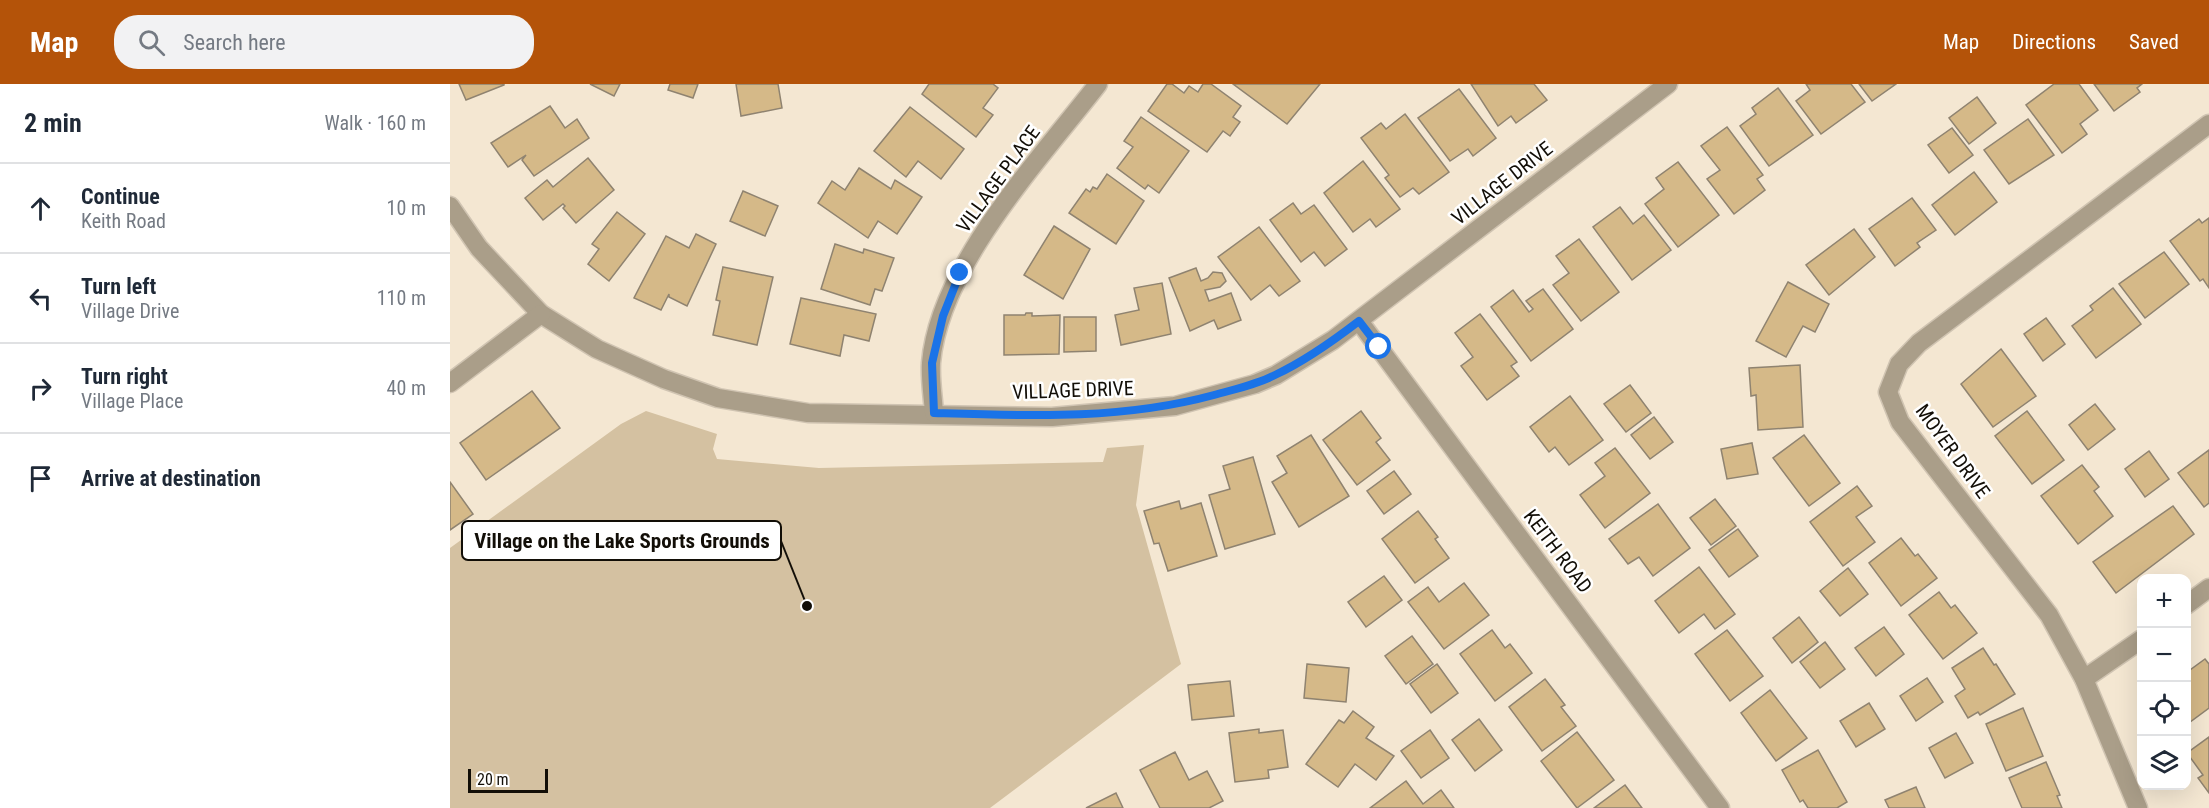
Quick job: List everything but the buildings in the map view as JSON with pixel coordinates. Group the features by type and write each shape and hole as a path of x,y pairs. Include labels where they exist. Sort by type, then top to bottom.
{"street":[{"name":"VILLAGE PLACE","path":"934,413 932,363 943,316 960,273 1002,208 1098,84"},
{"name":"VILLAGE DRIVE","path":"450,206 479,248 541,314 597,349 664,379 718,398 808,413 934,413 1052,417 1175,406 1255,384 1276,375 1334,340 1668,84"},
{"name":"MOYER DRIVE","path":"2138,808 2084,679 2049,615 1900,422 1888,392 1899,364 1919,343 2209,124"},
{"path":"450,383 541,314"},
{"name":"KEITH ROAD","path":"1359,321 1720,808"},
{"path":"2191,602 2209,588"},
{"path":"2084,679 2137,642"}],"shaded area":[{"path":"646,411 717,434 713,449 717,459 819,468 1103,462 1107,448 1144,445 1136,505 1181,664 990,808 450,808 450,548 621,424"}],"place":[{"name":"Village on the Lake Sports Grounds","path":"807,606"}],"route":[{"path":"960,273 943,316 932,363 934,413 1052,417 1095,415 1175,406 1255,384 1276,375 1334,340 1359,321 1379,347"}]}
